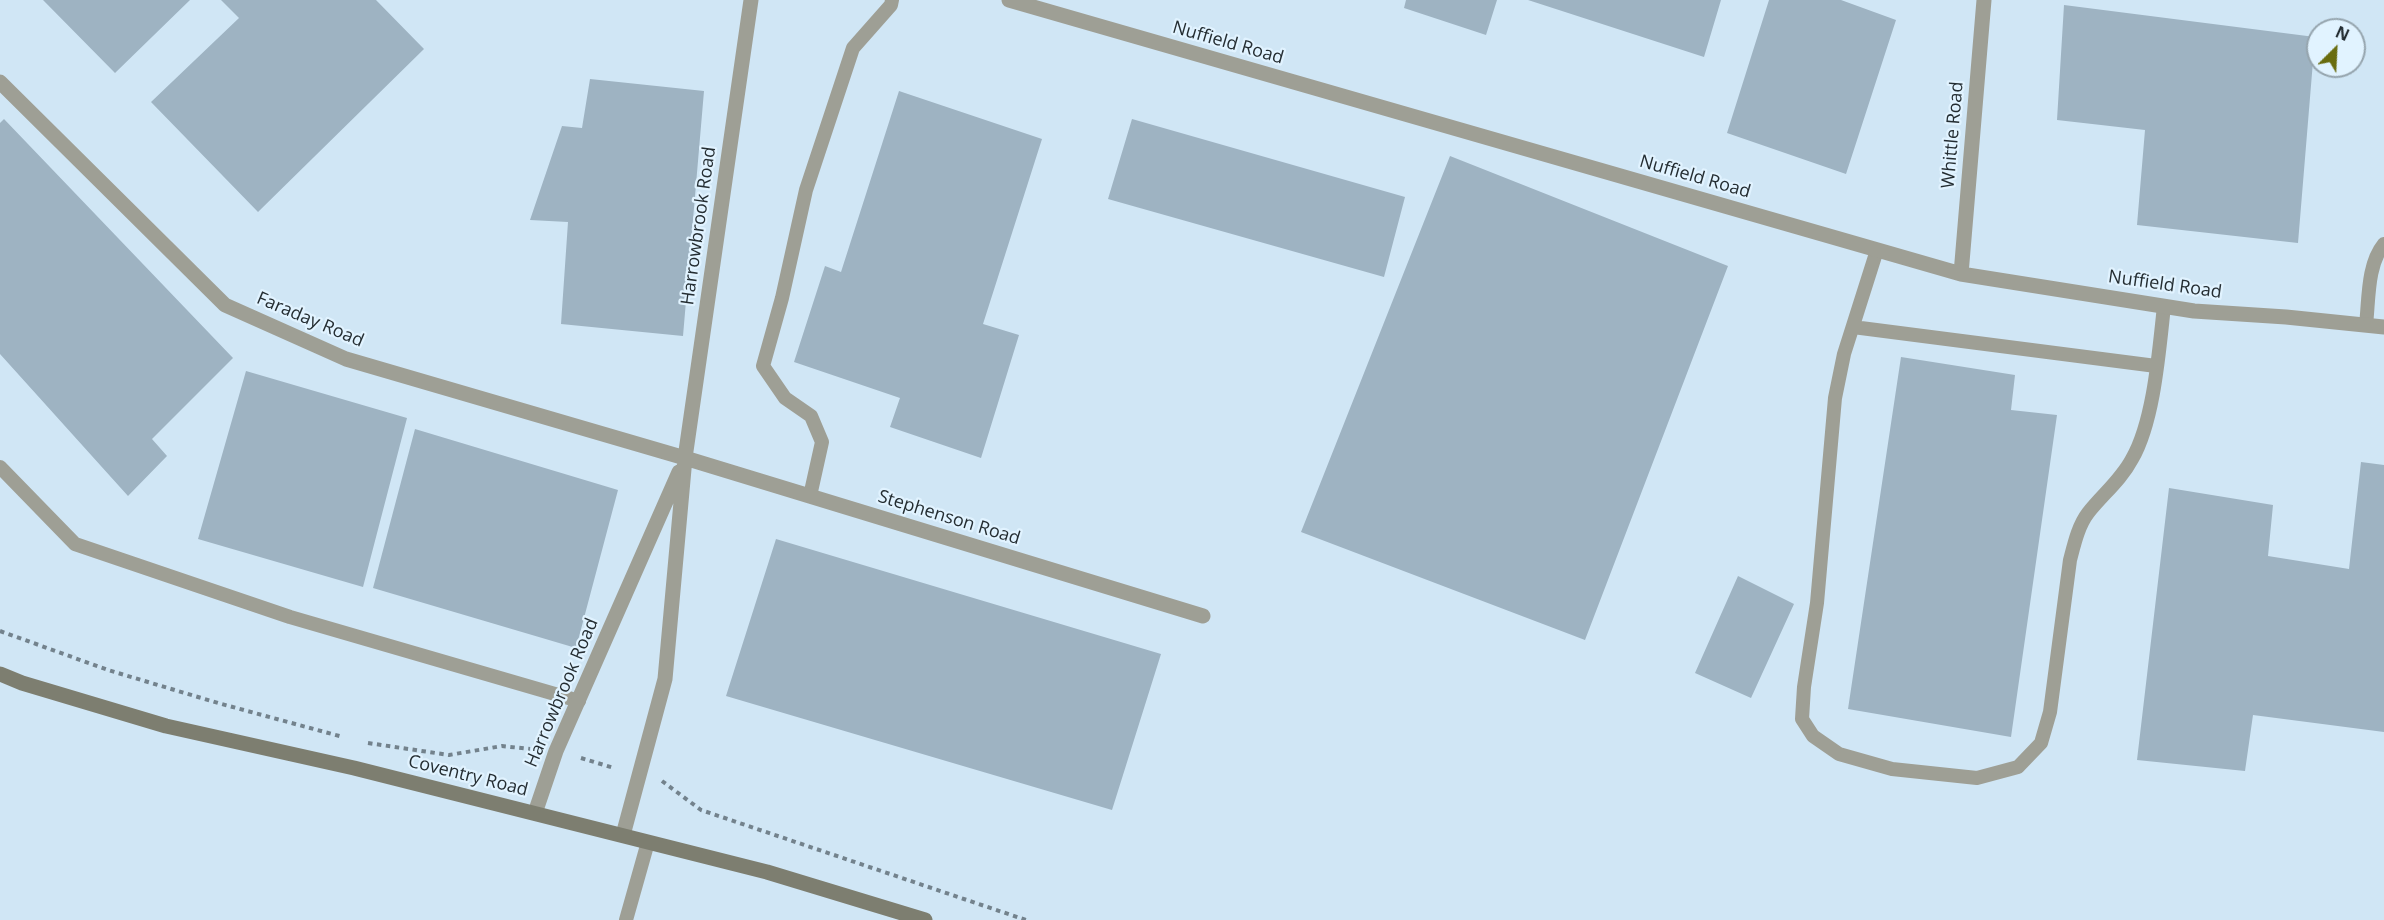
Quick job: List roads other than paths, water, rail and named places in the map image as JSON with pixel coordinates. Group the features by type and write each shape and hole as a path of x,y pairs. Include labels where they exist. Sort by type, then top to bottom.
{"main road":[{"name":"Coventry Road","path":"0,674 166,726 354,768 623,835 766,872 925,920"}],"street":[{"name":"Harrowbrook Road","path":"623,835 665,679 685,458 752,0"},
{"name":"Nuffield Road","path":"1009,0 1961,274 2194,311 2286,316 2384,327"},
{"name":"Whittle Road","path":"1961,274 1984,0"},
{"name":"Faraday Road","path":"0,82 225,305 346,359 685,458"},
{"name":"Harrowbrook Road","path":"535,813 556,751 685,458"},
{"name":"Stephenson Road","path":"685,458 1203,616"}],"lane":[{"path":"810,496 822,442 811,416 785,398 763,366 782,298 806,190 853,48 891,5 892,0"},
{"path":"2366,325 2371,278 2378,252 2384,244"},
{"path":"1877,250 1844,354 1835,398 1816,603 1802,718 1813,736 1839,754 1892,769 1977,778 2018,767 2041,743 2050,712 2070,560 2075,539 2086,514 2111,489 2132,459 2147,424 2164,306"},
{"path":"1853,327 2156,366"},
{"path":"0,467 75,544 290,617 579,701"},
{"path":"626,920 648,842"}]}
